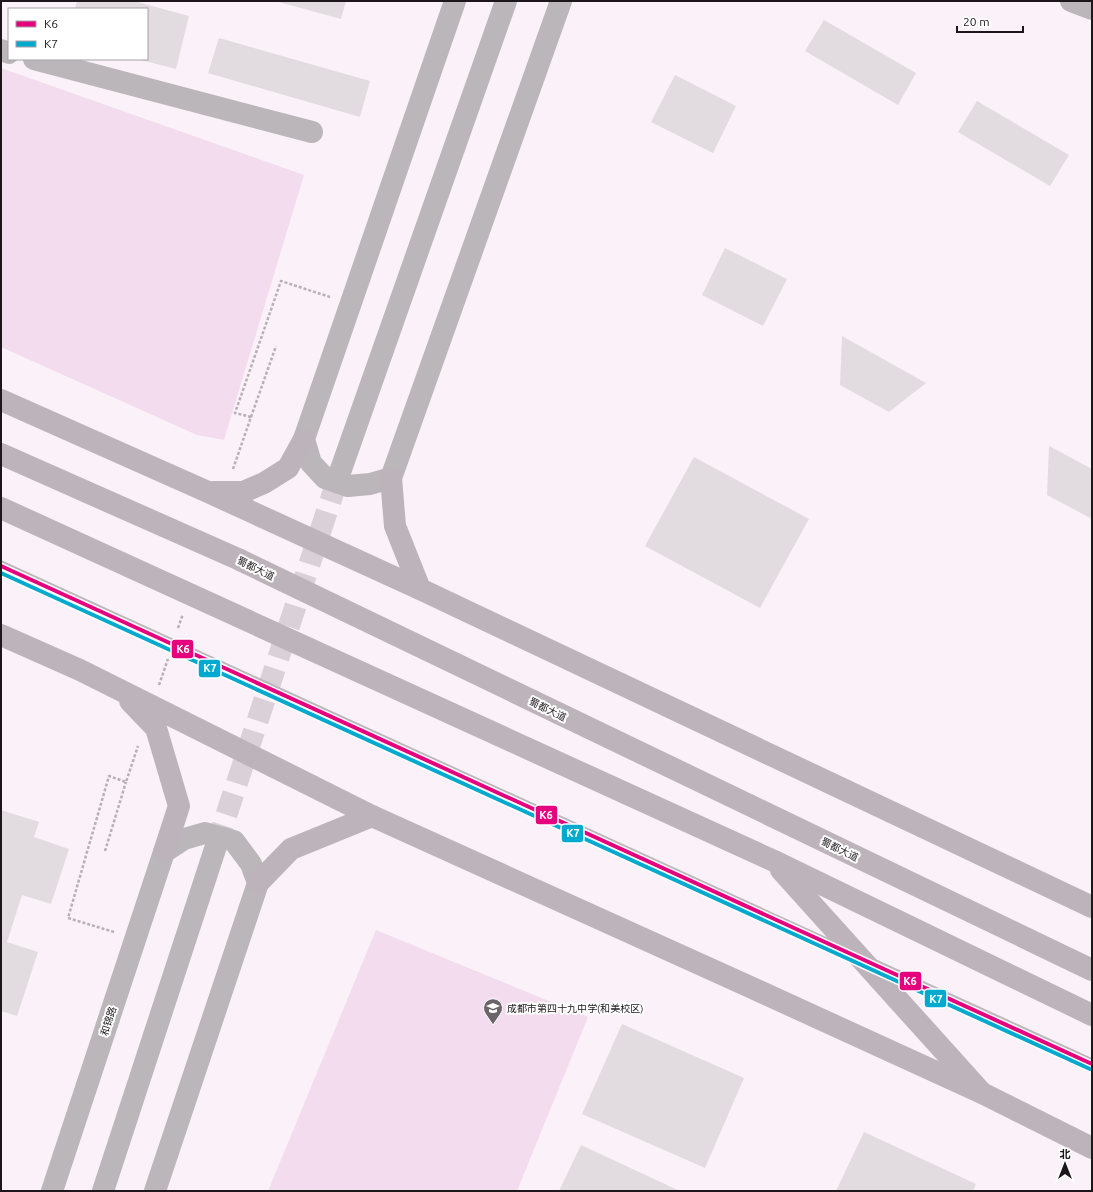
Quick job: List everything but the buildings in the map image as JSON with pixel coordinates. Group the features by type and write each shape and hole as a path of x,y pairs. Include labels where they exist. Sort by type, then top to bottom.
{"highway":[{"name":"蜀都大道","path":"1,454 245,563 1092,970"},
{"path":"1,508 774,861 1092,1015"},
{"path":"774,861 982,1093"}],"main road":[{"path":"1,400 208,492 420,589 1092,907"},
{"path":"208,492 243,492 264,483 288,468 304,439"},
{"path":"391,478 394,526 420,589"},
{"path":"1,636 118,688 372,816 982,1093 1092,1148"},
{"path":"118,688 156,728 179,806 164,852"},
{"path":"258,883 291,849 372,816"}],"street":[{"path":"455,1 304,439 311,463 325,478 348,486 370,484 391,478 561,1"},
{"path":"340,475 506,1"},
{"path":"1071,1 1092,9"},
{"path":"38,60 312,132"},
{"path":"155,1191 258,883 251,864 234,842 205,833 184,838 164,852"},
{"path":"103,1191 216,846"},
{"name":"和锦路","path":"52,1191 164,852"}],"lane":[{"path":"1,566 1092,1064"}],"path":[{"path":"258,347 281,280 351,305"},
{"path":"251,417 276,346"},
{"path":"105,851 126,782"},
{"path":"91,838 68,918 136,938"}],"shaded area":[{"path":"1,68 304,175 224,440 197,435 1,347"},
{"path":"376,930 588,1017 517,1191 268,1191"}],"tunnel":[{"path":"216,846 339,475"}],"transit line":[{"name":"K6","path":"1,566 1092,1064"},
{"name":"K7","path":"1,573 1090,1069"}],"place":[{"name":"成都市第四十九中学(和美校区)","path":"493,1025"}]}
